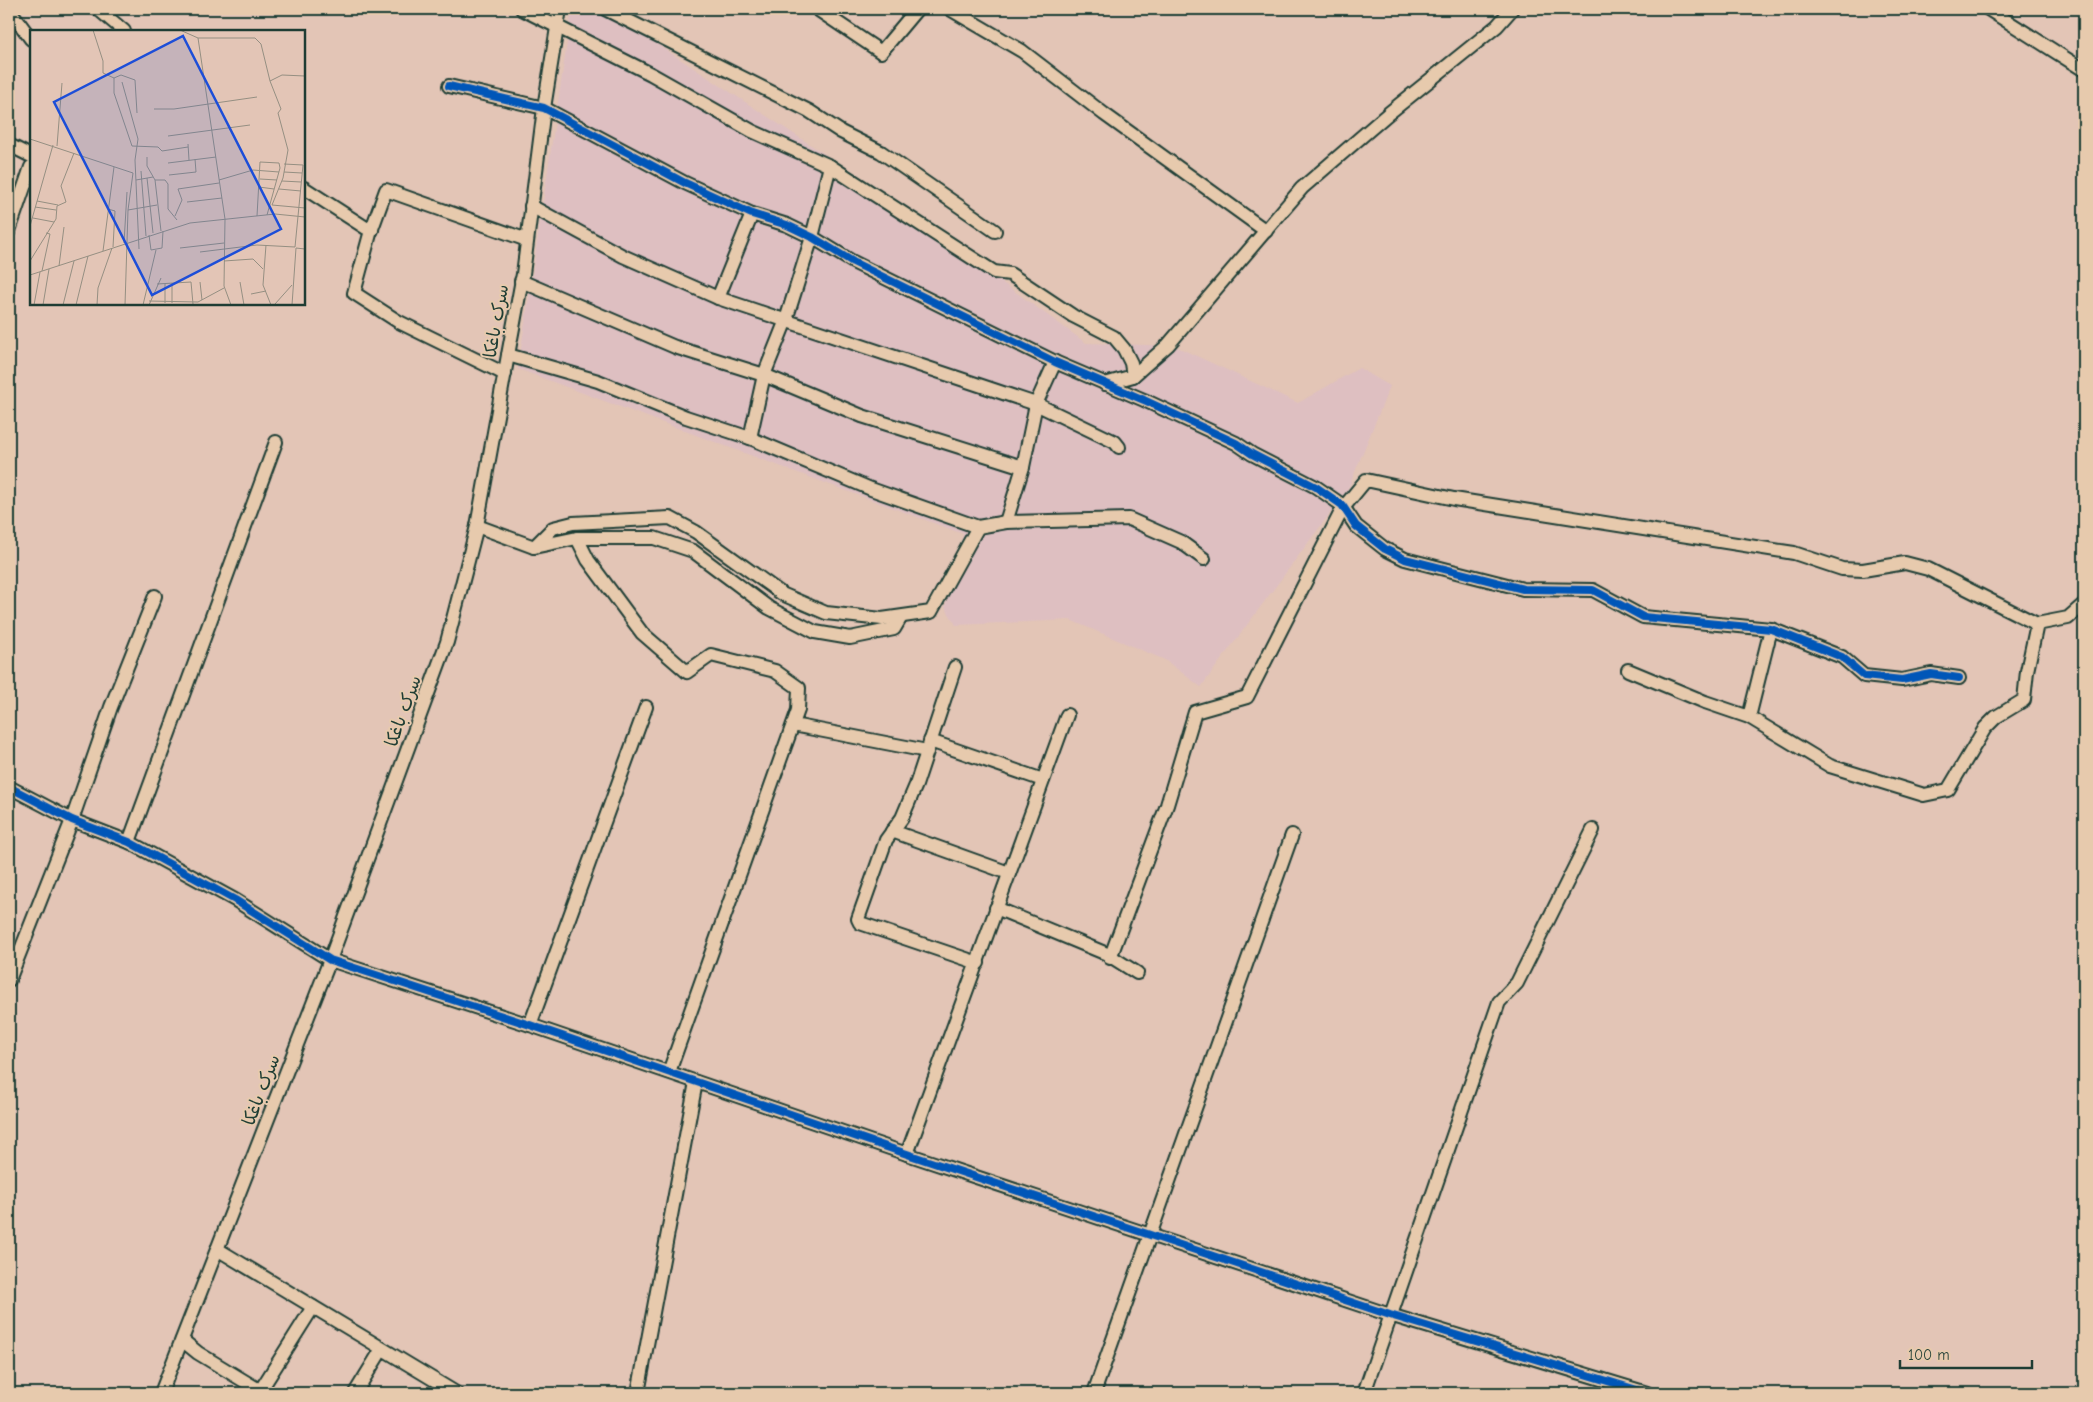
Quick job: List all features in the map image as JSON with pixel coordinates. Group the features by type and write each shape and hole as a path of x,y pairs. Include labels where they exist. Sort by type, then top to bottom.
{"street":[{"path":"9,9 30,38"},
{"path":"98,9 123,30"},
{"path":"522,9 651,74 752,131 830,166 994,272 1010,274 1073,316 1114,337 1124,349 1131,363 1133,376"},
{"name":"سرک باغکا","path":"161,1393 330,960 447,642 477,526 505,374 528,240 530,206 560,9"},
{"path":"605,9 809,111 842,132 881,152 995,231"},
{"path":"817,9 882,52 918,9"},
{"path":"950,9 1022,51 1104,114 1266,231"},
{"path":"1105,384 1133,376 1168,345 1302,188 1389,113 1497,26 1512,9"},
{"path":"1988,9 2084,70"},
{"path":"450,86 544,108 685,182 752,214 786,225 812,237 853,262 1055,362 1236,443 1252,454 1316,487 1342,505 1356,526 1385,549 1405,559 1522,589 1593,590 1643,617 1771,629 1842,657 1864,676 1902,680 1931,674 1959,678"},
{"path":"9,145 30,156"},
{"path":"750,438 764,375 786,320 812,237 830,166"},
{"path":"10,222 30,170"},
{"path":"305,189 372,230"},
{"path":"505,374 399,322 354,293 372,230 386,190 528,240"},
{"path":"530,206 623,256 718,298 1036,404 1115,442 1119,447"},
{"path":"718,298 752,214"},
{"path":"521,281 675,347 764,375 862,416 1023,467"},
{"path":"508,355 598,380 686,416 750,438 871,489 978,527 1006,522 1129,519 1181,542 1204,559"},
{"path":"1006,522 1023,467 1036,404 1055,362"},
{"path":"129,842 276,442"},
{"path":"1110,958 1167,805 1195,712 1247,698 1343,508 1366,480 1454,499 1794,553 1842,569 1863,570 1905,563 1928,569 2037,624 2068,618 2084,604"},
{"path":"534,547 553,528 574,522 670,518 696,532 782,594 826,613 882,619 931,612 978,527"},
{"path":"477,526 534,547 577,538 654,538 693,551 769,608 815,632 850,638 894,629 901,616"},
{"path":"577,538 588,560 642,633 686,672 711,655 775,671 799,688 798,710 793,725 669,1072"},
{"path":"9,980 72,820 111,707 155,596"},
{"path":"1628,670 1705,702 1749,717 1830,766 1924,795 1948,790 1985,728 1996,717 2024,700 2027,671 2037,624"},
{"path":"1749,717 1771,629"},
{"path":"955,667 916,785 902,818 886,840 859,915 860,922 978,963"},
{"path":"530,1025 646,707"},
{"path":"906,1154 978,963 996,908 1067,715"},
{"path":"793,725 929,746 1043,780"},
{"path":"9,787 72,820 129,842 235,900 330,960 530,1025 1149,1236 1390,1315 1648,1393"},
{"path":"1364,1393 1499,1002 1517,983 1593,830"},
{"path":"892,831 1009,873"},
{"path":"1094,1393 1292,835"},
{"path":"996,908 1107,954 1110,958 1138,974"},
{"path":"638,1393 696,1082"},
{"path":"217,1249 456,1393"},
{"path":"182,1340 198,1353 262,1392 313,1307"},
{"path":"355,1393 382,1349"}],"shaded area":[{"path":"572,9 591,9 648,38 829,157 1086,343 1175,346 1298,403 1359,368 1390,386 1348,489 1201,687 1165,660 1070,620 956,625 945,607 963,534 518,369"}],"cycle path":[{"path":"449,86 544,108 685,183 752,214 787,225 812,237 853,262 1055,362 1144,400 1236,443 1252,454 1316,487 1342,505 1356,526 1385,549 1405,559 1523,589 1593,590 1643,617 1771,629 1842,657 1864,676 1902,680 1931,674 1959,678"},
{"path":"9,787 72,820 129,842 235,900 330,960 530,1025 907,1154 1390,1315 1647,1393"}]}
